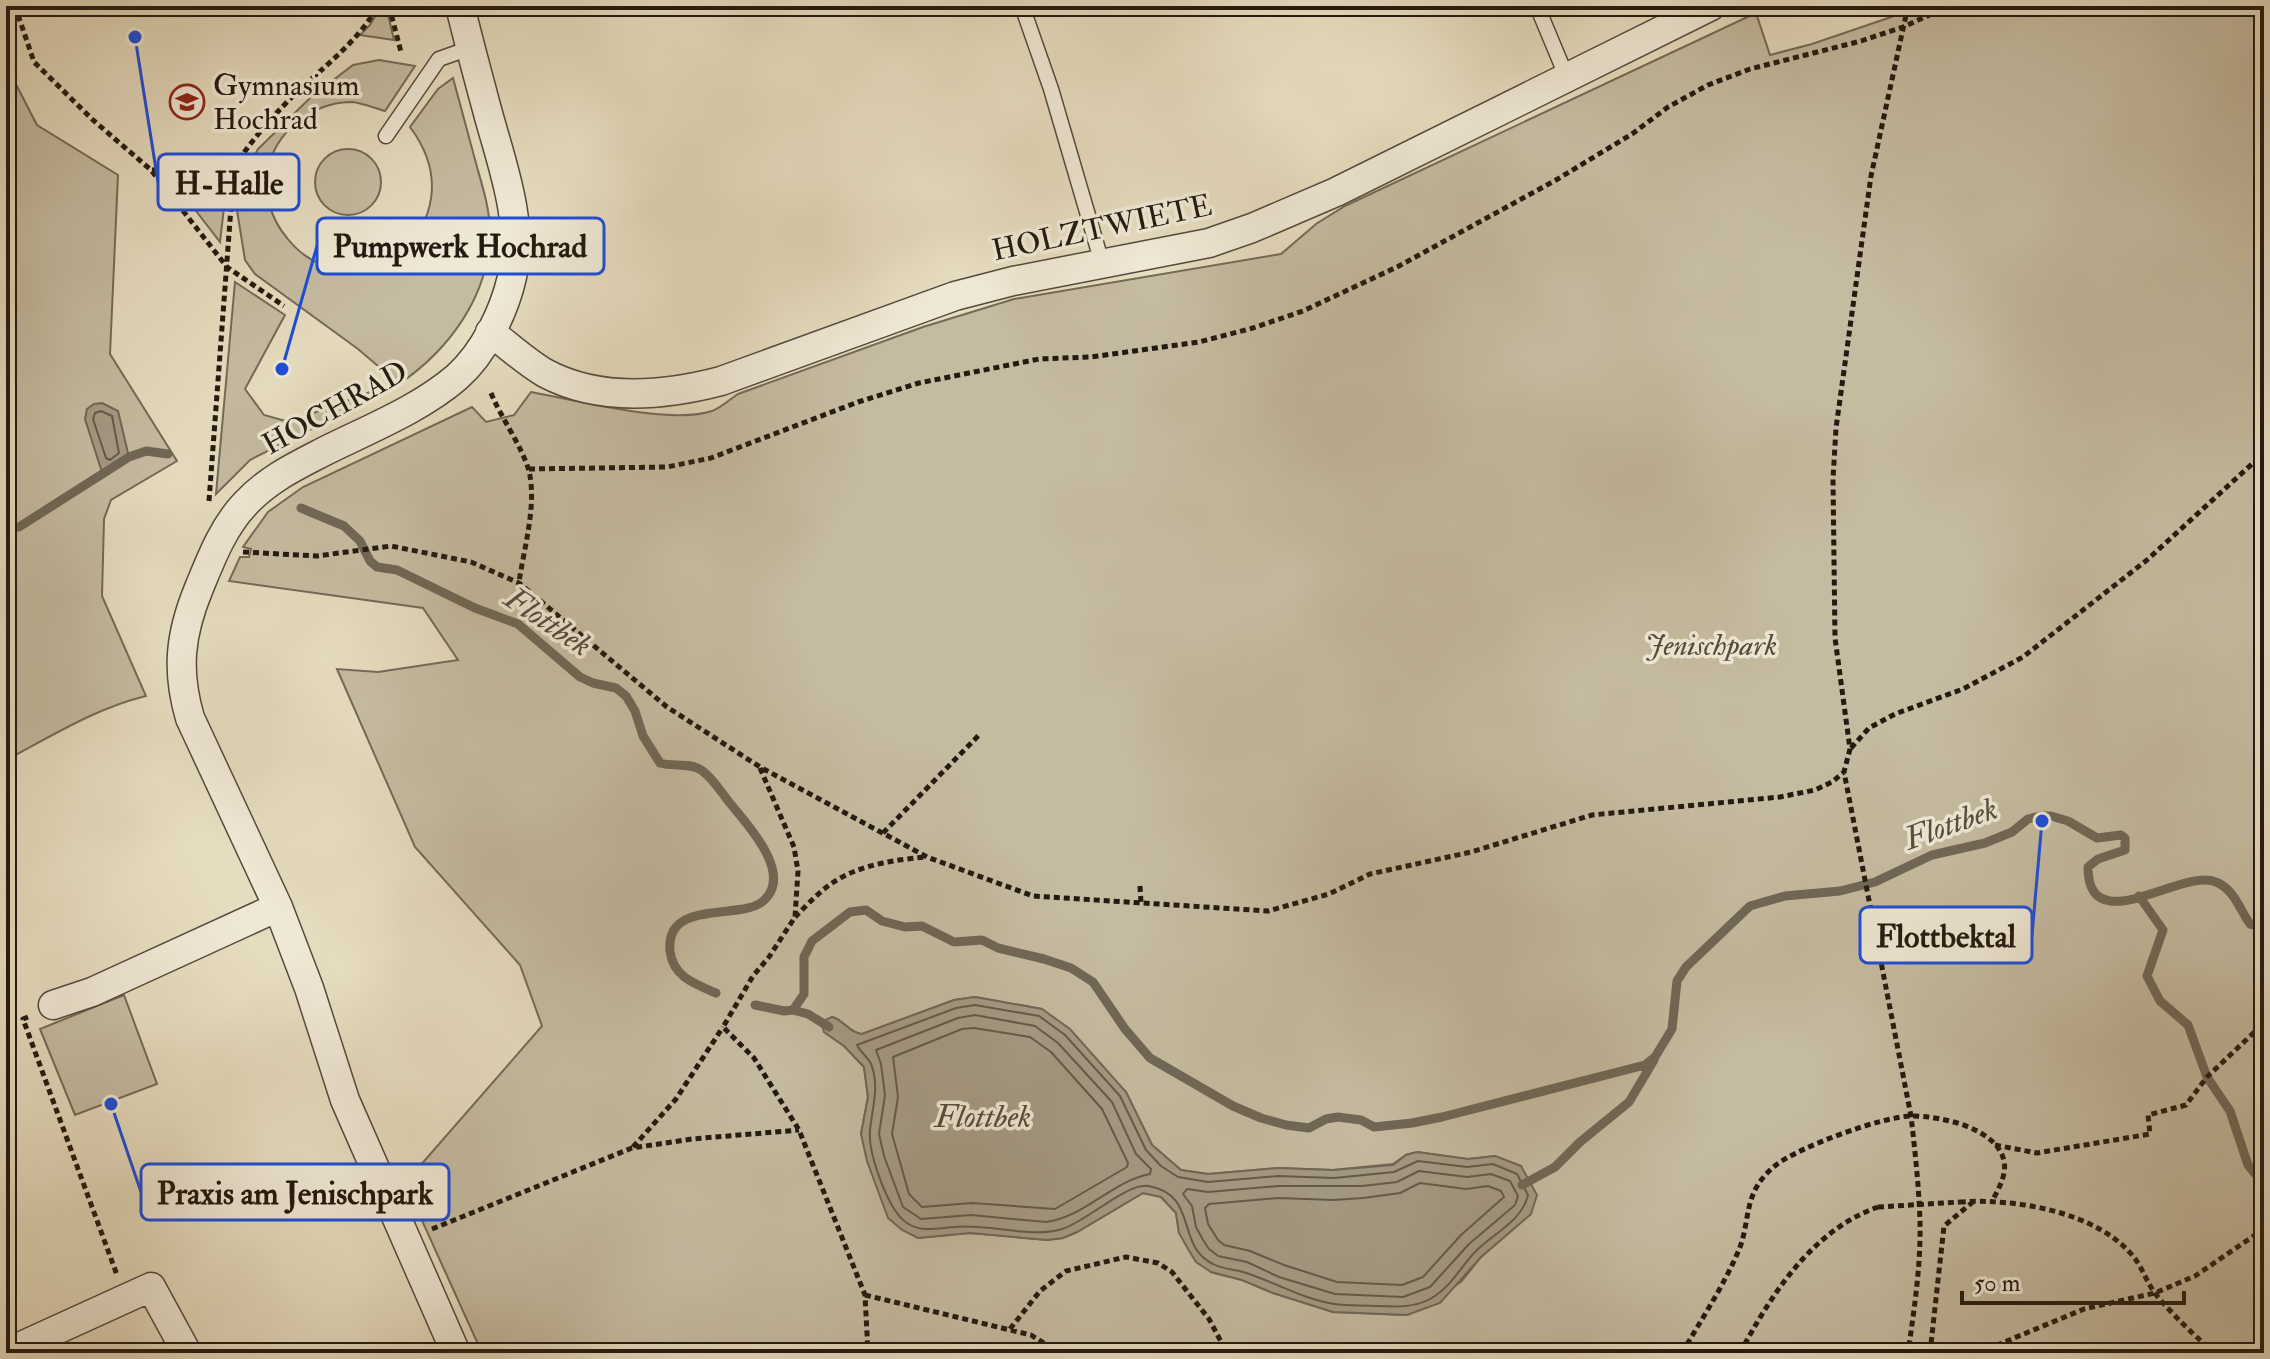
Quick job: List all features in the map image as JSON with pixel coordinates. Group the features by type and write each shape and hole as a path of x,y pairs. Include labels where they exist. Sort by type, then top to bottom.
{"street":[{"name":"HOCHRAD","path":"456,1353 345,1100 309,988 278,907 190,718 180,668 192,604 215,548 243,506 289,468 436,392 466,367 501,312 512,276 514,221 460,6"},
{"name":"HOLZTWIETE","path":"490,332 546,373 562,380 602,391 658,394 690,390 955,296 1209,243 1252,228 1336,192 1711,6"},
{"path":"53,1005 92,992 278,907"},
{"path":"6,1353 138,1292 187,1353"}],"lane":[{"path":"1022,6 1051,89 1102,263"},
{"path":"1537,6 1567,78"},
{"path":"386,136 439,59 470,48"}],"path":[{"path":"15,6 34,62 93,120 151,170 227,267 284,306"},
{"path":"209,512 234,167 251,142 368,23 378,6"},
{"path":"389,6 401,52"},
{"path":"1908,6 1871,176 1836,428 1833,479 1835,638 1850,749 1844,772 1911,1116 1920,1224 1916,1299 1908,1353"},
{"path":"529,469 667,467 711,458 858,402 919,383 1039,359 1091,357 1199,342 1253,328 1303,311 1399,266 1556,180 1632,134 1668,107 1708,85 1750,69 1903,27 1949,6"},
{"path":"151,170 234,167"},
{"path":"491,393 529,469 531,489 519,583"},
{"path":"1850,749 1869,728 1895,714 1963,689 2023,657 2147,560 2264,453"},
{"path":"237,551 317,556 391,546 471,562 519,583 667,707 760,767 927,857 1033,896 1268,911 1329,894 1370,874 1471,852 1592,815 1780,797 1815,790 1844,772"},
{"path":"883,833 981,733"},
{"path":"760,767 794,847 798,871 795,917"},
{"path":"632,1148 676,1099 753,976 795,917 829,885 850,875 877,864 927,857"},
{"path":"1140,886 1141,903"},
{"path":"53,1005 23,1019 138,1292"},
{"path":"1994,1145 2037,1153 2150,1134 2148,1115 2186,1105 2207,1077 2264,1023"},
{"path":"723,1027 754,1058 799,1130 865,1295 868,1353"},
{"path":"1682,1353 1740,1250 1748,1204 1757,1187 1776,1165 1859,1127 1911,1116 1965,1125 1981,1132 1994,1145 2004,1163 2004,1175 1992,1201"},
{"path":"426,1232 632,1148 692,1139 799,1130"},
{"path":"1930,1353 1944,1226 1974,1201"},
{"path":"1740,1353 1777,1291 1821,1240 1854,1215 1878,1207 1974,1201 2033,1205 2114,1237 2136,1259 2155,1293 2216,1353"},
{"path":"1978,1353 2084,1309 2155,1293 2195,1276 2264,1229"},
{"path":"1010,1329 1040,1291 1066,1271 1126,1257 1158,1263 1172,1272 1209,1319 1227,1353"},
{"path":"865,1295 1031,1335 1060,1353"}],"green space":[{"path":"381,6 386,6 394,40 360,35"},
{"name":"Jenischpark","path":"1895,6 2264,6 2264,1353 482,1353 405,1183 542,1026 520,965 415,847 337,669 378,672 458,660 423,608 229,581 240,557 249,557 251,549 243,547 268,512 303,487 472,407 486,422 514,415 531,392 623,410 694,415 715,410 738,394 923,327 1014,299 1281,254 1316,224 1345,206 1756,13 1770,55 1897,15","holes":["975,997 1042,1009 1126,1092 1152,1145 1181,1170 1208,1174 1278,1168 1333,1170 1393,1164 1417,1152 1468,1159 1495,1156 1521,1166 1531,1214 1481,1257 1461,1282 1407,1315 1333,1312 1211,1272 1179,1233 1176,1213 1161,1197 1143,1193 1063,1238 1047,1240 970,1233 918,1238 861,1134 868,1097 864,1067 844,1046 824,1032 832,1017 862,1034 954,1000"]},
{"path":"379,60 415,66 385,111 350,102 309,114 297,122 278,144 268,171 267,189 270,206 281,231 314,261 344,269 374,265 401,250 421,227 431,198 429,164 410,127 438,89 453,78 484,191 490,233 488,256 474,299 450,338 399,384 358,349 255,274 245,260 236,204 241,181 258,149 311,97 353,65"},
{"path":"6,65 37,125 118,175 110,354 177,461 111,500 104,519 102,596 146,696 92,715 6,760"},
{"path":"348,149 361,152 371,159 378,169 381,182 378,195 371,205 361,212 348,215 335,212 325,205 318,195 315,182 318,169 325,159 335,152"},
{"path":"166,172 209,176 228,173 220,242"},
{"path":"235,282 285,315 245,389 264,415 289,422 370,392 379,395 250,460 216,494"},
{"path":"124,995 157,1084 75,1115 40,1029"}],"water":[{"path":"102,403 118,411 129,457 107,473 101,469 85,419 87,409"},
{"name":"Flottbek","path":"975,997 1042,1009 1070,1029 1126,1092 1152,1145 1181,1170 1208,1174 1278,1168 1333,1170 1393,1165 1406,1155 1417,1152 1468,1159 1495,1156 1521,1166 1537,1195 1531,1214 1481,1257 1440,1303 1407,1315 1333,1312 1211,1272 1196,1262 1188,1249 1179,1233 1176,1213 1161,1197 1143,1193 1063,1238 1047,1240 970,1233 918,1238 888,1218 867,1161 861,1134 868,1097 864,1067 844,1046 824,1032 821,1022 832,1017 862,1034 954,1000"}],"waterway":[{"name":"Flottbek","path":"19,527 129,457 146,451 168,454"},
{"name":"Flottbek","path":"301,508 344,526 360,541 370,561 377,567 397,570 475,608 518,624 580,677 616,688 626,696 635,711 643,736 660,763 696,768 713,781 765,850 774,878 771,891 762,902 737,910 691,917 679,924 672,935 670,951 680,973 716,993"},
{"name":"Flottbek","path":"755,1005 793,1010 804,994 804,957 812,941 850,912 866,910 882,921 905,927 922,926 954,942 982,940 998,948 1071,968 1093,982 1125,1029 1150,1058 1233,1106 1261,1118 1309,1128 1338,1117 1361,1120 1374,1127 1442,1117 1645,1065 1655,1057 1672,1029 1677,981 1686,967 1750,906 1785,896 1840,891 1875,882 1932,855 1985,843 2012,832 2028,819 2040,816 2068,821 2097,838 2121,835 2125,838 2125,850 2098,859 2088,867 2092,889 2103,899 2120,901 2201,880 2216,882 2232,895 2250,924 2264,927"},
{"path":"2139,896 2163,930 2147,976 2160,1001 2188,1025 2207,1077 2230,1111 2248,1165 2264,1184"},
{"name":"Flottbek","path":"793,1010 808,1014 829,1027"},
{"name":"Flottbek","path":"1522,1185 1555,1167 1629,1102 1654,1060"}],"place":[{"name":"H-Halle","path":"135,37"},
{"name":"Gymnasium Hochrad","path":"187,102"},
{"name":"Pumpwerk Hochrad","path":"282,369"},
{"name":"Flottbektal","path":"2042,821"},
{"name":"Praxis am Jenischpark","path":"111,1104"}]}
